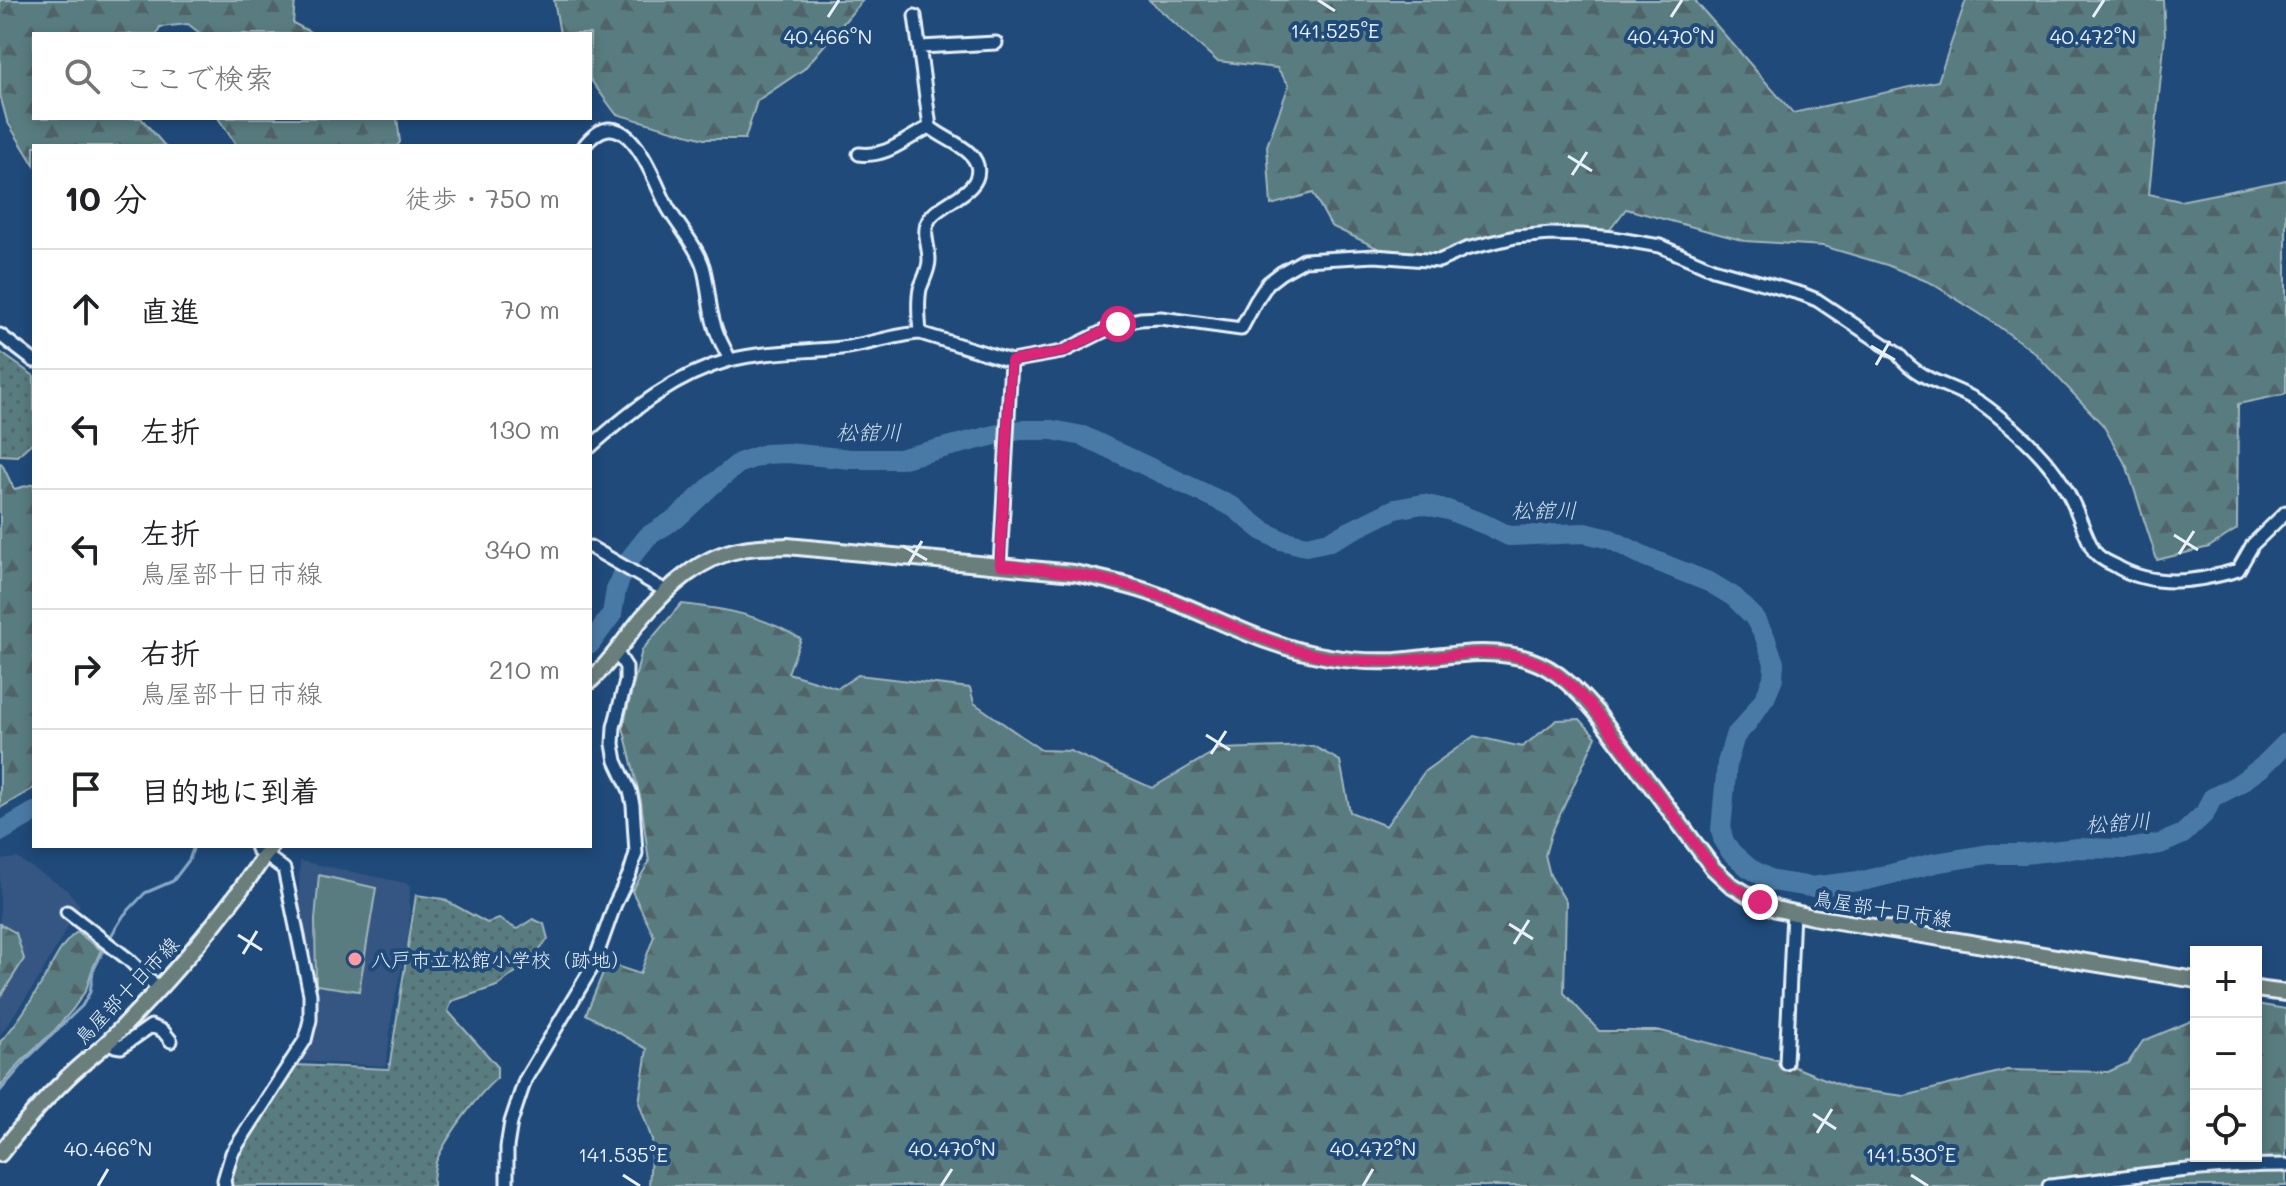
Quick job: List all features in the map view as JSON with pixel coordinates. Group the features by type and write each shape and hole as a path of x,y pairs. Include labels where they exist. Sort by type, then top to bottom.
{"main road":[{"name":"鳥屋部十日市線","path":"592,679 617,653 640,620 666,591 711,559 742,549 787,546 1074,573 1154,594 1293,650 1325,657 1396,661 1498,654 1531,660 1578,691 1713,868 1743,894 1760,902 1793,913 2190,979"},
{"name":"鳥屋部十日市線","path":"0,1153 66,1078 109,1041 158,988 229,906 264,849"},
{"path":"2262,990 2286,993"}],"street":[{"path":"915,16 930,127 972,156 977,166 977,176 972,185 938,209 927,223 925,233 929,264 918,303 920,333"},
{"path":"920,47 996,43"},
{"path":"859,154 882,153 930,127"},
{"path":"586,144 593,134 606,128 628,135 635,145 703,267 714,327 730,360"},
{"path":"592,445 664,388 730,360 783,351 844,348 920,333 1011,361 1062,352 1118,324 1140,319 1161,318 1241,329 1268,283 1304,260 1375,256 1439,261 1466,249 1515,237 1551,234 1613,238 1660,246 1713,269 1817,300 1898,354 1922,377 1976,400 2031,444 2048,462 2071,498 2096,554 2128,573 2159,581 2205,579 2238,570 2253,544 2286,512"},
{"path":"0,335 32,359"},
{"path":"1000,565 1011,361"},
{"path":"592,548 666,591"},
{"path":"507,1186 507,1147 511,1122 525,1080 593,966 636,853 633,805 616,761 613,744 614,727 626,681 626,667 617,653"},
{"path":"225,1186 232,1153 305,1040 310,1020 310,994 284,869 264,849"},
{"path":"67,912 128,959 158,988"},
{"path":"1786,1063 1793,913"},
{"path":"109,1041 121,1047 151,1026 163,1031 171,1041"},
{"path":"2049,1186 2201,1168 2286,1165"}],"shaded area":[{"path":"17,858 66,889 80,905 36,983 0,1035 0,860"},
{"name":"八戸市立松館小学校（跡地）","path":"300,861 410,884 409,932 393,1007 386,1066 298,1061 308,1046 311,1031 298,926"}],"green space":[{"path":"0,0 295,0 293,23 310,32 198,32 188,24 160,27 158,32 32,32 32,120 143,120 163,144 32,144 32,162 7,121 0,95"},
{"path":"554,0 863,0 804,69 757,101 745,139 704,139 616,114 592,82 592,32 560,32"},
{"path":"1149,0 1697,0 1793,113 1938,81 1966,0 2163,0 2165,36 2149,194 2180,201 2286,180 2286,394 2238,404 2237,529 2209,547 2157,560 2127,467 2103,425 2034,352 1931,283 1887,265 1823,246 1745,241 1626,209 1608,232 1570,232 1425,256 1390,254 1331,226 1313,193 1271,205 1267,146 1289,85 1277,68 1217,61"},
{"path":"219,120 397,120 400,142 398,144 236,144"},
{"path":"0,352 32,375 32,443 17,456 0,455"},
{"path":"0,463 14,489 32,484 32,789 0,808"},
{"path":"681,604 743,614 801,639 788,673 838,688 858,675 970,688 974,703 1041,750 1070,751 1152,788 1219,749 1313,746 1340,761 1350,812 1386,826 1425,771 1474,736 1522,747 1557,720 1580,719 1596,737 1551,834 1545,855 1550,875 1566,902 1564,993 1599,1031 1661,1031 1777,1060 1850,1089 1905,1096 2007,1070 2108,1072 2128,1063 2143,1041 2190,1021 2190,1162 2262,1162 2262,1005 2286,1009 2286,1186 649,1186 652,1140 639,1103 647,1049 586,1014 607,963 640,974 654,936 632,891 649,862 641,801 623,727 642,650"},
{"path":"319,875 376,888 359,991 316,985 315,920"},
{"path":"416,895 443,899 487,923 499,919 517,929 533,919 544,924 548,939 529,962 497,986 452,1001 448,1011 497,1066 497,1078 474,1103 444,1146 436,1162 433,1186 231,1186 237,1158 296,1065 389,1069"},
{"path":"0,924 16,933 24,959 0,997"},
{"path":"77,932 101,950 86,990 55,1030 0,1087 0,1042 27,1007 61,949"}],"waterway":[{"name":"松舘川","path":"592,641 612,614 622,574 648,536 677,518 739,463 765,454 787,453 851,459 899,459 999,434 1052,430 1083,436 1233,507 1263,531 1281,540 1306,546 1330,541 1395,509 1423,504 1448,510 1509,536 1585,533 1610,539 1711,583 1734,597 1754,617 1774,663 1773,678 1766,696 1735,736 1727,763 1721,830 1724,842 1732,853 1749,868 1773,881 1811,887 1867,880 1935,863 1989,854 2078,848 2127,849 2160,844 2183,834 2205,813 2212,798 2262,767 2286,743"},
{"name":"松舘川","path":"0,832 32,813"},
{"path":"109,939 124,915 145,893 173,881 189,860 193,848"},
{"path":"0,1091 29,1057 82,1006 90,992 93,971 106,945"}],"place":[{"name":"八戸市立松館小学校（跡地）","path":"355,959"}],"route":[{"path":"1118,324 1062,352 1011,361 1000,565 1074,573 1112,581 1154,594 1293,650 1325,657 1396,661 1498,654 1531,660 1578,691 1713,868 1743,894 1760,902"}]}
